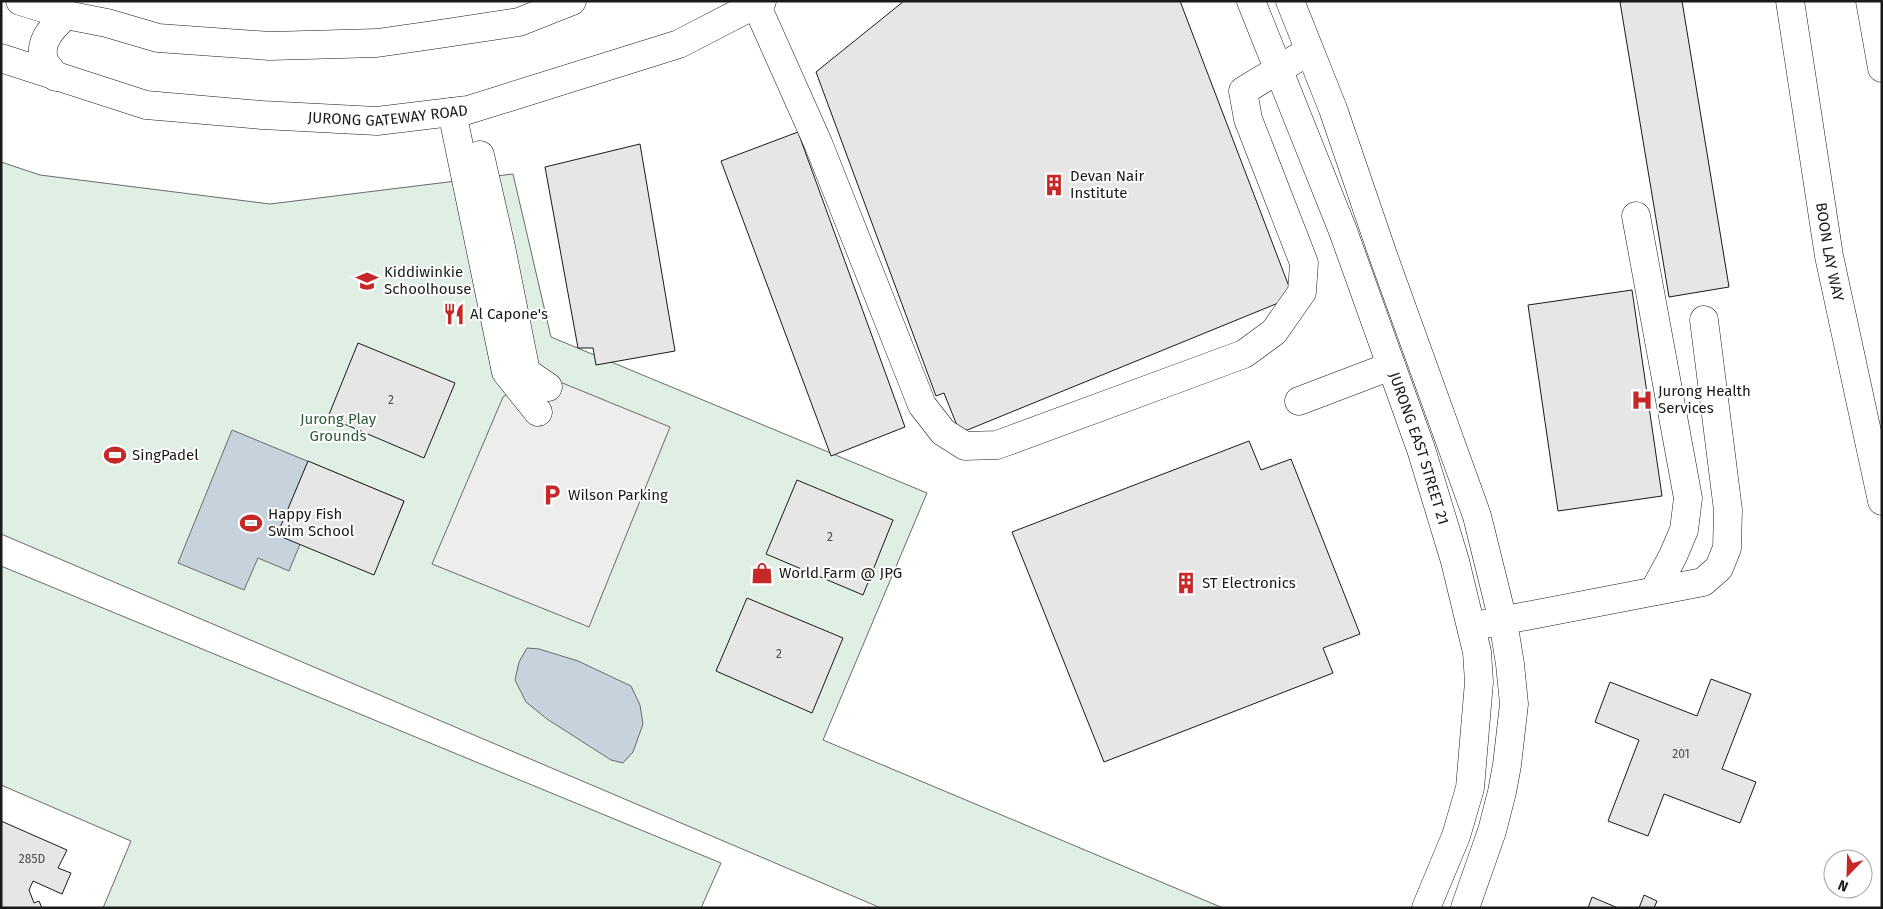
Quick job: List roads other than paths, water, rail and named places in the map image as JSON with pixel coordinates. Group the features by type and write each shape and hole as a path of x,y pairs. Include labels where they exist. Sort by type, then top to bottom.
{"street":[{"path":"20,1 66,15 107,23 158,38 270,46 377,43 519,22 572,1"},
{"name":"JURONG EAST STREET 21","path":"1251,1 1343,231 1421,448 1456,561 1477,652 1480,682 1470,788 1456,836 1426,908"},
{"name":"JURONG EAST STREET 21","path":"1290,1 1333,109 1384,258 1477,516 1502,621 1510,664 1514,704 1508,756 1502,792 1492,831 1465,908"},
{"name":"BOON LAY WAY","path":"1790,1 1829,256 1882,501"},
{"path":"1870,1 1882,68"},
{"path":"759,3 818,143 922,405 943,432 966,446 997,445 1244,354 1274,332 1302,292 1304,263 1248,119 1243,91 1309,51"},
{"name":"JURONG GATEWAY ROAD","path":"1,58 146,105 262,115 377,121 460,111 680,44 759,3"},
{"path":"56,77 44,60 44,45 50,29 66,15"},
{"path":"1302,128 1333,109"},
{"path":"460,111 493,212 526,372 548,386"},
{"path":"460,111 506,372 538,412"},
{"path":"1636,216 1688,498 1684,530 1673,556 1654,591"},
{"path":"1472,627 1703,582 1719,568 1727,548 1728,510 1704,320"},
{"path":"1299,401 1391,366"}],"place":[{"name":"Devan Nair Institute","path":"1054,185"},
{"name":"Kiddiwinkie Schoolhouse","path":"367,281"},
{"name":"Al Capone's","path":"454,314"},
{"name":"Jurong Health Services","path":"1642,400"},
{"name":"SingPadel","path":"115,455"},
{"name":"Wilson Parking","path":"552,495"},
{"name":"Happy Fish Swim School","path":"251,523"},
{"name":"World Farm @ JPG","path":"762,573"},
{"name":"ST Electronics","path":"1186,583"}],"park label":[{"name":"Jurong Play Grounds","path":"338,428"}]}
